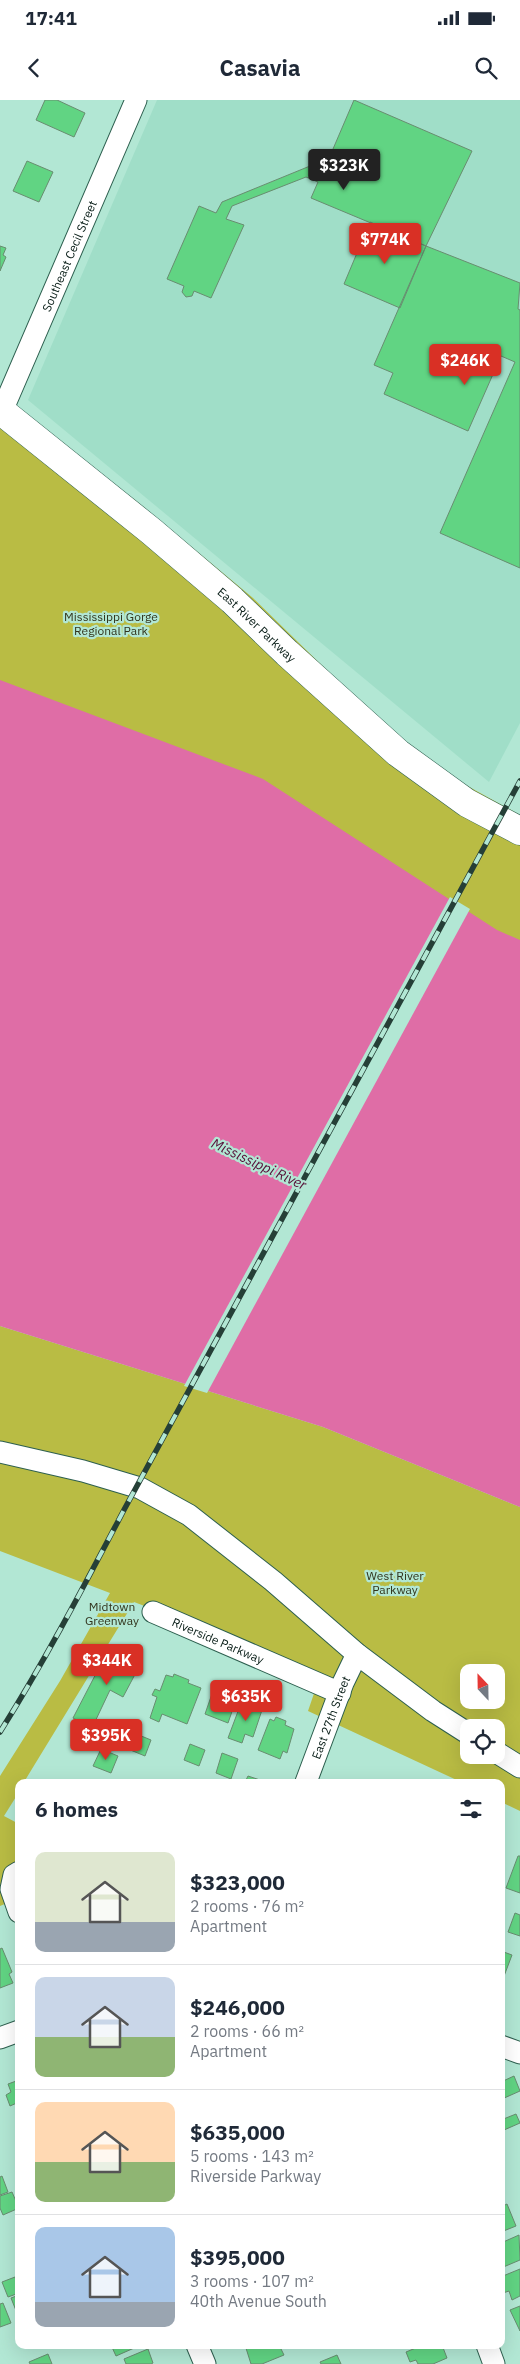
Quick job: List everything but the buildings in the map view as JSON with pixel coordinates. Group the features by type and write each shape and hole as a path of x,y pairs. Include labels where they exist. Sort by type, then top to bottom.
{"street":[{"name":"Southeast Cecil Street","path":"1,411 136,100"},
{"name":"East River Parkway","path":"1,411 151,531 232,600 287,653 398,753 467,803 520,831"},
{"path":"0,1452 83,1471 140,1488 189,1515 273,1581 357,1654 433,1711 460,1728"},
{"name":"Riverside Parkway","path":"153,1612 340,1693"},
{"name":"East 27th Street","path":"307,1779 357,1654"},
{"path":"505,1758 520,1767"},
{"path":"15,1874 11,1889 15,1900"},
{"path":"0,2038 15,2032"},
{"path":"505,2047 520,2053"},
{"path":"199,2349 205,2364"},
{"path":"488,2349 494,2364"}],"shaded area":[{"path":"157,100 520,100 520,723 489,782 28,400"}],"green space":[{"name":"Mississippi Gorge Regional Park","path":"0,401 25,416 135,500 253,598 387,729 446,774 520,815 520,953 0,695"},
{"name":"West River Parkway","path":"0,1326 323,1427 520,1507 520,1811 505,1804 505,1779 455,1779 308,1711 321,1673 134,1602 26,1779 15,1779 15,1798 4,1816 15,1822 15,1900 0,1906 0,1776 60,1681 110,1593 0,1551"}],"water":[{"name":"Mississippi River","path":"0,680 263,779 497,930 520,940 520,1507 323,1427 0,1326"}],"pier":[{"path":"450,897 470,909 207,1393 184,1386"}],"railway":[{"path":"0,1732 65,1621 520,781"}],"park label":[{"name":"Midtown Greenway","path":"112,1613"}]}
